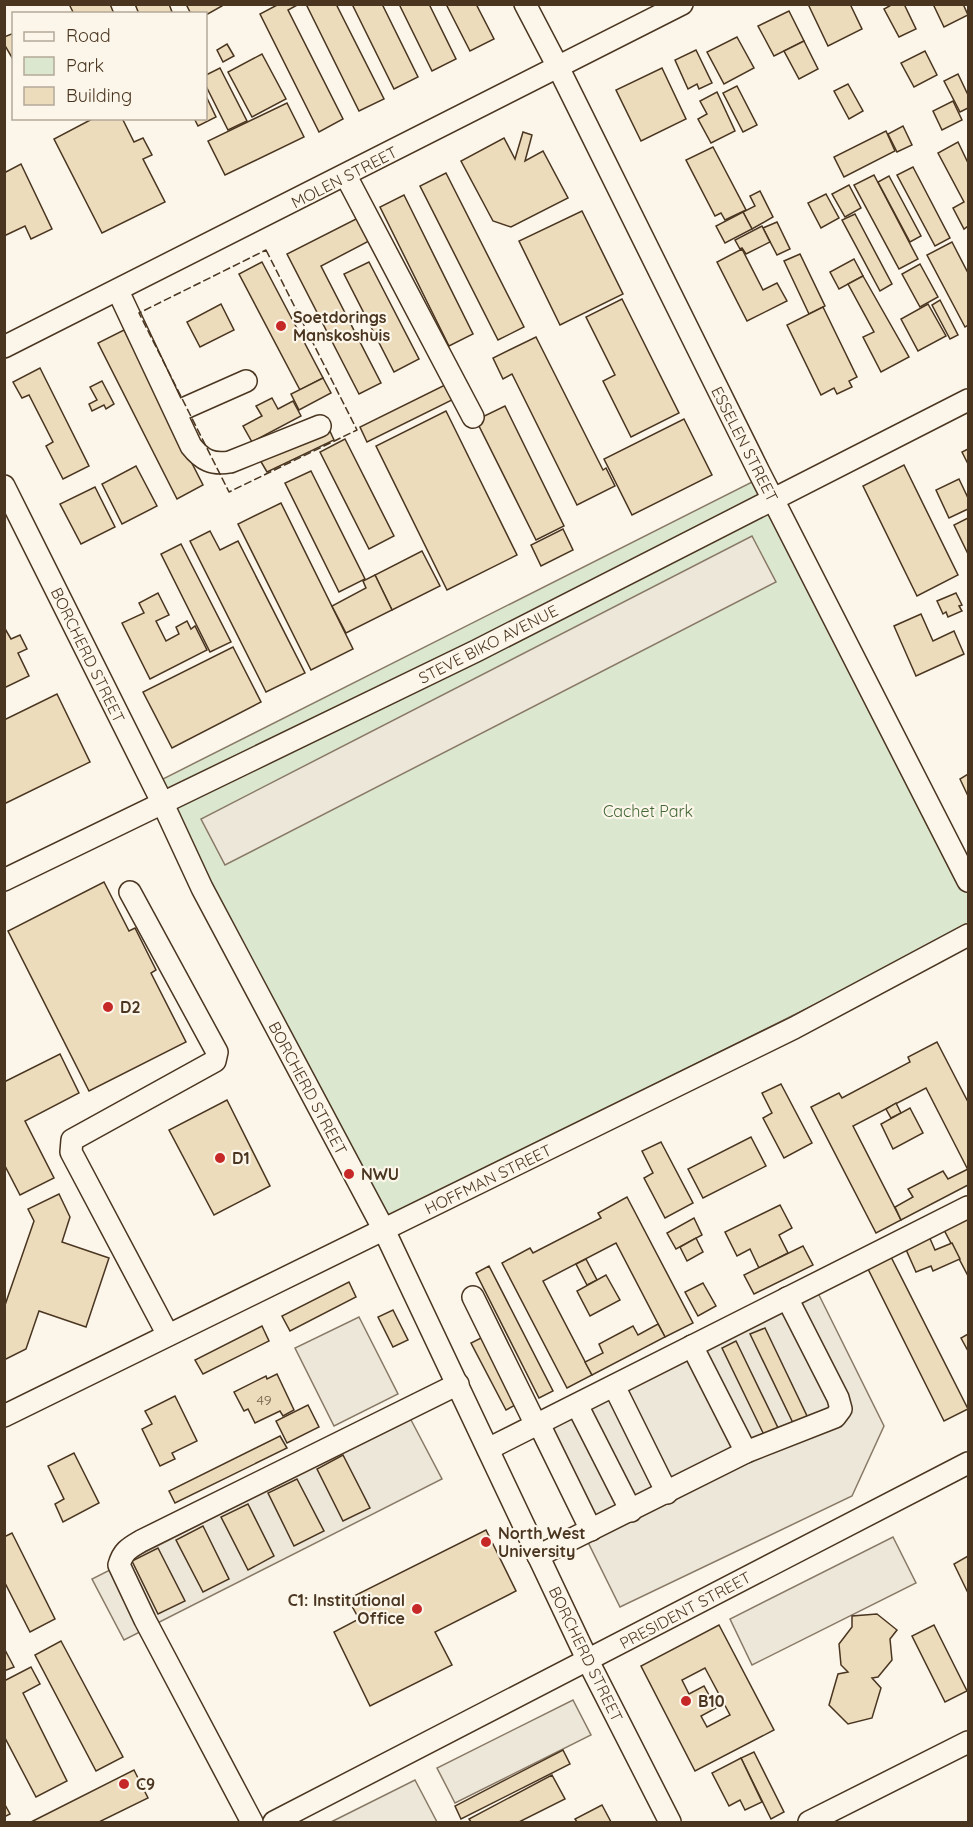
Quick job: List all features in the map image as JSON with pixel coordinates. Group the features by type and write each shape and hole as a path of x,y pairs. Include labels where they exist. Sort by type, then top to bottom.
{"street":[{"name":"ESSELEN STREET","path":"525,4 772,499 969,881"},
{"name":"MOLEN STREET","path":"4,347 346,176 682,4"},
{"path":"346,176 473,417"},
{"path":"118,291 191,446 207,461 218,464 230,462 320,426"},
{"path":"176,412 246,381"},
{"name":"STEVE BIKO AVENUE","path":"4,880 476,651 969,400"},
{"name":"BORCHERD STREET","path":"4,486 163,804 202,888 384,1230 588,1661 670,1822"},
{"path":"130,892 217,1052 215,1061 72,1140 71,1152 168,1335"},
{"name":"HOFFMAN STREET","path":"4,1416 794,1028 969,935"},
{"path":"488,1449 969,1207"},
{"path":"473,1297 591,1530"},
{"path":"538,1556 746,1452 835,1417 841,1409 838,1398 787,1298"},
{"path":"692,1346 746,1452"},
{"path":"252,1822 145,1620 119,1565 122,1554 141,1541 458,1384"},
{"path":"614,1386 668,1493"},
{"path":"577,1405 631,1510"},
{"name":"PRESIDENT STREET","path":"274,1822 307,1815 588,1661 969,1463"},
{"path":"809,1822 969,1742"}],"green space":[{"name":"Cachet Park","path":"760,478 968,891 968,928 375,1224 153,784"}],"shaded area":[{"path":"752,536 776,582 225,865 201,819"},
{"path":"816,1289 884,1426 852,1496 620,1607 532,1429"},
{"path":"359,1317 398,1394 334,1426 295,1348"},
{"path":"410,1418 442,1479 124,1640 92,1579"},
{"path":"893,1537 916,1583 752,1665 730,1619"},
{"path":"573,1700 591,1735 455,1803 437,1768"},
{"path":"415,1780 437,1822 331,1822"}],"building":[{"path":"69,4 110,4 113,12 73,12"},
{"path":"135,4 169,4 172,12 138,12"},
{"path":"186,4 221,4 222,6 207,14 207,12 190,12"},
{"path":"279,4 299,4 288,10 343,119 319,132 260,14"},
{"path":"306,4 336,4 384,99 359,111"},
{"path":"352,4 382,4 418,77 394,89"},
{"path":"399,4 429,4 456,59 432,71"},
{"path":"446,4 476,4 494,39 470,51"},
{"path":"808,4 850,4 862,29 828,46"},
{"path":"893,4 904,4 916,29 899,37 884,9"},
{"path":"933,4 963,4 968,15 944,27"},
{"path":"789,11 804,41 774,56 758,26"},
{"path":"12,34 12,58 4,44 4,37"},
{"path":"737,37 754,68 724,84 707,52"},
{"path":"804,41 818,69 799,79 784,51"},
{"path":"227,44 234,56 223,62 217,50"},
{"path":"696,50 712,83 699,89 697,84 688,89 675,60"},
{"path":"925,51 937,75 914,87 901,63"},
{"path":"262,54 286,99 252,117 228,72"},
{"path":"220,68 247,121 228,130 207,88 207,74"},
{"path":"662,68 686,119 641,141 616,90"},
{"path":"958,74 968,95 968,108 960,112 944,81"},
{"path":"848,84 863,111 849,119 834,91"},
{"path":"737,86 757,125 743,132 723,93"},
{"path":"717,92 735,131 711,143 698,119 707,114 700,101"},
{"path":"207,98 216,117 198,126 195,120 207,120"},
{"path":"953,101 962,120 942,130 933,111"},
{"path":"287,103 304,137 225,175 208,141"},
{"path":"90,120 123,120 134,142 143,138 152,155 143,159 165,202 102,233 54,139"},
{"path":"903,126 912,145 897,152 888,134"},
{"path":"886,131 895,151 844,177 834,157"},
{"path":"523,132 532,135 525,161 543,151 568,198 511,227 493,221 461,161 504,138 515,159"},
{"path":"958,142 968,163 968,226 964,229 953,208 964,202 938,153"},
{"path":"713,147 746,210 725,220 721,213 715,216 686,160"},
{"path":"21,164 52,229 31,239 25,226 4,236 4,169 6,172"},
{"path":"913,167 950,238 935,246 897,175"},
{"path":"446,173 524,327 498,340 420,186"},
{"path":"874,175 918,259 899,269 854,185"},
{"path":"889,176 921,236 910,242 878,182"},
{"path":"849,185 861,208 845,217 832,194"},
{"path":"760,191 773,217 752,229 743,212 755,206 750,196"},
{"path":"826,194 839,218 821,228 808,203"},
{"path":"404,195 473,334 449,346 380,207"},
{"path":"582,211 623,294 560,325 519,241"},
{"path":"743,212 752,229 725,243 716,226"},
{"path":"855,214 892,284 880,291 842,220"},
{"path":"358,218 369,241 321,266 381,383 359,394 287,254"},
{"path":"777,222 790,249 777,255 763,228"},
{"path":"762,226 770,242 746,254 735,240"},
{"path":"952,242 968,273 968,325 965,327 927,255"},
{"path":"742,249 763,290 777,283 787,301 747,321 717,262"},
{"path":"800,254 825,306 809,314 784,261"},
{"path":"854,259 863,276 839,289 830,272"},
{"name":"Soetdorings Manskoshuis","path":"262,262 323,378 300,390 239,274"},
{"path":"369,262 419,359 394,372 344,274"},
{"path":"920,264 938,297 920,307 902,274"},
{"path":"863,276 909,357 881,372 863,337 874,332 848,284"},
{"path":"622,299 679,413 631,437 603,381 615,375 586,317"},
{"path":"940,300 958,335 950,339 932,305"},
{"path":"221,304 234,330 200,347 187,322"},
{"path":"928,304 946,336 918,351 901,319"},
{"path":"823,307 857,377 849,381 852,387 837,394 834,388 821,395 787,325"},
{"path":"124,330 203,485 177,499 98,343"},
{"path":"536,337 603,470 606,468 615,486 577,505 512,374 503,379 493,358"},
{"path":"40,368 89,466 63,479 46,446 53,442 29,395 22,398 13,382"},
{"path":"323,378 331,393 299,410 291,394"},
{"path":"102,381 114,404 106,409 104,405 92,411 89,404 97,400 90,387"},
{"path":"449,383 456,398 367,442 360,427"},
{"path":"272,398 278,409 293,401 301,416 252,442 243,426 262,416 256,406"},
{"path":"505,406 564,526 536,540 476,420"},
{"path":"446,411 517,555 447,590 376,446"},
{"path":"684,419 712,475 632,515 604,459"},
{"path":"328,427 334,440 267,472 260,460"},
{"path":"345,439 394,536 369,549 320,452"},
{"path":"968,449 968,464 962,452"},
{"path":"904,465 958,575 917,596 863,486"},
{"path":"136,466 157,506 122,524 102,484"},
{"path":"311,471 365,579 339,592 285,483"},
{"path":"959,479 968,498 968,509 949,518 936,490"},
{"path":"95,487 115,527 81,544 60,504"},
{"path":"281,503 353,649 311,670 238,524"},
{"path":"968,518 968,554 954,525"},
{"path":"563,529 573,550 541,566 531,545"},
{"path":"210,531 220,550 238,541 305,673 266,692 190,541"},
{"path":"181,544 231,642 210,652 161,554"},
{"path":"422,551 440,586 392,610 375,575"},
{"path":"375,575 392,610 346,633 332,606 366,588 363,581"},
{"path":"158,593 169,615 156,621 166,641 179,634 176,627 187,621 191,629 195,626 207,650 150,679 122,623 144,613 139,603"},
{"path":"956,593 962,605 959,606 962,611 948,617 946,612 943,614 937,601"},
{"path":"921,614 933,641 954,631 964,654 916,676 894,626"},
{"path":"4,627 11,639 20,635 27,649 18,653 29,676 4,688"},
{"path":"233,647 261,702 172,748 143,692"},
{"path":"57,694 90,762 4,804 4,720"},
{"path":"968,774 968,796 960,779"},
{"name":"D2","path":"104,882 129,931 135,928 156,970 151,973 186,1042 89,1091 8,931"},
{"path":"937,1042 968,1102 968,1170 926,1088 853,1126 901,1220 876,1233 811,1107 839,1093 842,1098 910,1062 908,1057"},
{"path":"60,1054 79,1093 25,1121 54,1178 20,1195 4,1164 4,1082"},
{"path":"781,1084 812,1143 784,1158 763,1118 772,1113 762,1093"},
{"name":"D1","path":"227,1100 270,1186 214,1215 169,1130"},
{"path":"896,1103 901,1113 891,1118 886,1109"},
{"path":"910,1108 923,1133 893,1149 881,1124"},
{"path":"751,1137 766,1166 703,1198 688,1169"},
{"path":"661,1142 693,1203 665,1218 644,1178 653,1173 642,1151"},
{"path":"968,1169 968,1185 901,1220 895,1207 913,1197 908,1189 943,1171 948,1179"},
{"path":"59,1194 70,1217 62,1242 109,1258 86,1327 39,1311 26,1349 4,1360 4,1308 34,1221 28,1209"},
{"path":"627,1197 693,1323 665,1337 616,1243 543,1281 592,1375 567,1388 502,1263 530,1248 533,1253 601,1218 598,1213"},
{"path":"780,1205 792,1228 779,1235 788,1253 759,1268 750,1249 737,1256 725,1232"},
{"path":"964,1214 968,1222 968,1276 942,1226"},
{"path":"694,1218 702,1235 676,1249 667,1233"},
{"path":"928,1234 935,1250 952,1243 960,1259 933,1271 931,1266 916,1272 904,1245"},
{"path":"696,1238 703,1252 687,1261 680,1247"},
{"path":"803,1246 813,1265 754,1294 744,1275"},
{"path":"889,1253 968,1409 944,1421 866,1265"},
{"path":"586,1259 597,1280 587,1285 576,1264"},
{"path":"489,1266 553,1391 539,1398 476,1273"},
{"path":"606,1275 620,1300 590,1316 577,1291"},
{"path":"349,1282 356,1297 290,1331 282,1316"},
{"path":"703,1283 716,1306 698,1316 685,1292"},
{"path":"393,1310 408,1340 393,1347 378,1317"},
{"path":"658,1324 665,1337 592,1375 585,1362 603,1353 599,1344 633,1326 638,1335"},
{"path":"262,1326 269,1341 203,1374 195,1360"},
{"path":"765,1328 808,1418 794,1425 750,1334"},
{"path":"968,1334 968,1351 961,1338"},
{"path":"485,1336 519,1403 506,1410 471,1343"},
{"path":"736,1341 780,1432 766,1439 722,1348"},
{"path":"277,1374 294,1410 283,1416 280,1411 255,1423 248,1409 244,1411 234,1392 266,1376 267,1379"},
{"path":"175,1396 197,1441 172,1453 175,1459 160,1466 142,1429 152,1424 145,1411"},
{"path":"308,1405 319,1427 287,1443 276,1421"},
{"path":"280,1436 287,1448 175,1503 169,1491"},
{"path":"74,1453 99,1503 63,1522 55,1504 64,1499 48,1466"},
{"path":"343,1455 370,1508 343,1521 317,1469"},
{"path":"297,1479 324,1531 294,1546 268,1493"},
{"path":"248,1504 274,1556 248,1570 221,1517"},
{"path":"203,1526 229,1579 203,1592 176,1540"},
{"name":"C1: Institutional Office","path":"486,1530 516,1591 435,1632 452,1665 370,1706 334,1632 359,1619 348,1599"},
{"path":"12,1533 55,1619 30,1632 4,1581 4,1537"},
{"path":"158,1548 185,1601 158,1614 132,1561"},
{"path":"968,1556 968,1593 954,1564"},
{"path":"877,1614 897,1630 890,1639 892,1660 878,1677 872,1678 881,1688 872,1718 848,1724 829,1705 838,1674 848,1672 841,1665 839,1644 852,1627 852,1616"},
{"name":"B10","path":"719,1625 774,1730 695,1771 641,1666","holes":["705,1668 730,1715 707,1727 701,1716 716,1708 704,1686 689,1694 682,1680"]},
{"path":"934,1625 967,1691 945,1702 912,1636"},
{"path":"61,1641 123,1757 96,1771 35,1655"},
{"path":"4,1648 14,1667 4,1671"},
{"path":"31,1667 40,1684 23,1693 67,1781 36,1797 4,1736 4,1681"},
{"path":"563,1750 570,1764 461,1819 455,1806"},
{"path":"754,1752 784,1812 771,1819 741,1758"},
{"path":"741,1758 762,1802 745,1810 740,1800 729,1806 712,1773"},
{"name":"C9","path":"134,1770 148,1798 99,1822 31,1822"},
{"path":"552,1775 565,1799 519,1822 471,1822 469,1819"},
{"path":"4,1803 10,1814 4,1817"},
{"path":"602,1805 611,1822 577,1822 575,1819"}],"fence":[{"path":"266,250 357,430 229,492 139,313 266,250"}],"place":[{"name":"Soetdorings Manskoshuis","path":"281,326"},
{"name":"D2","path":"108,1007"},
{"name":"D1","path":"220,1158"},
{"name":"NWU","path":"349,1174"},
{"name":"North West University","path":"486,1542"},
{"name":"C1: Institutional Office","path":"417,1609"},
{"name":"B10","path":"686,1701"},
{"name":"C9","path":"124,1784"}]}
